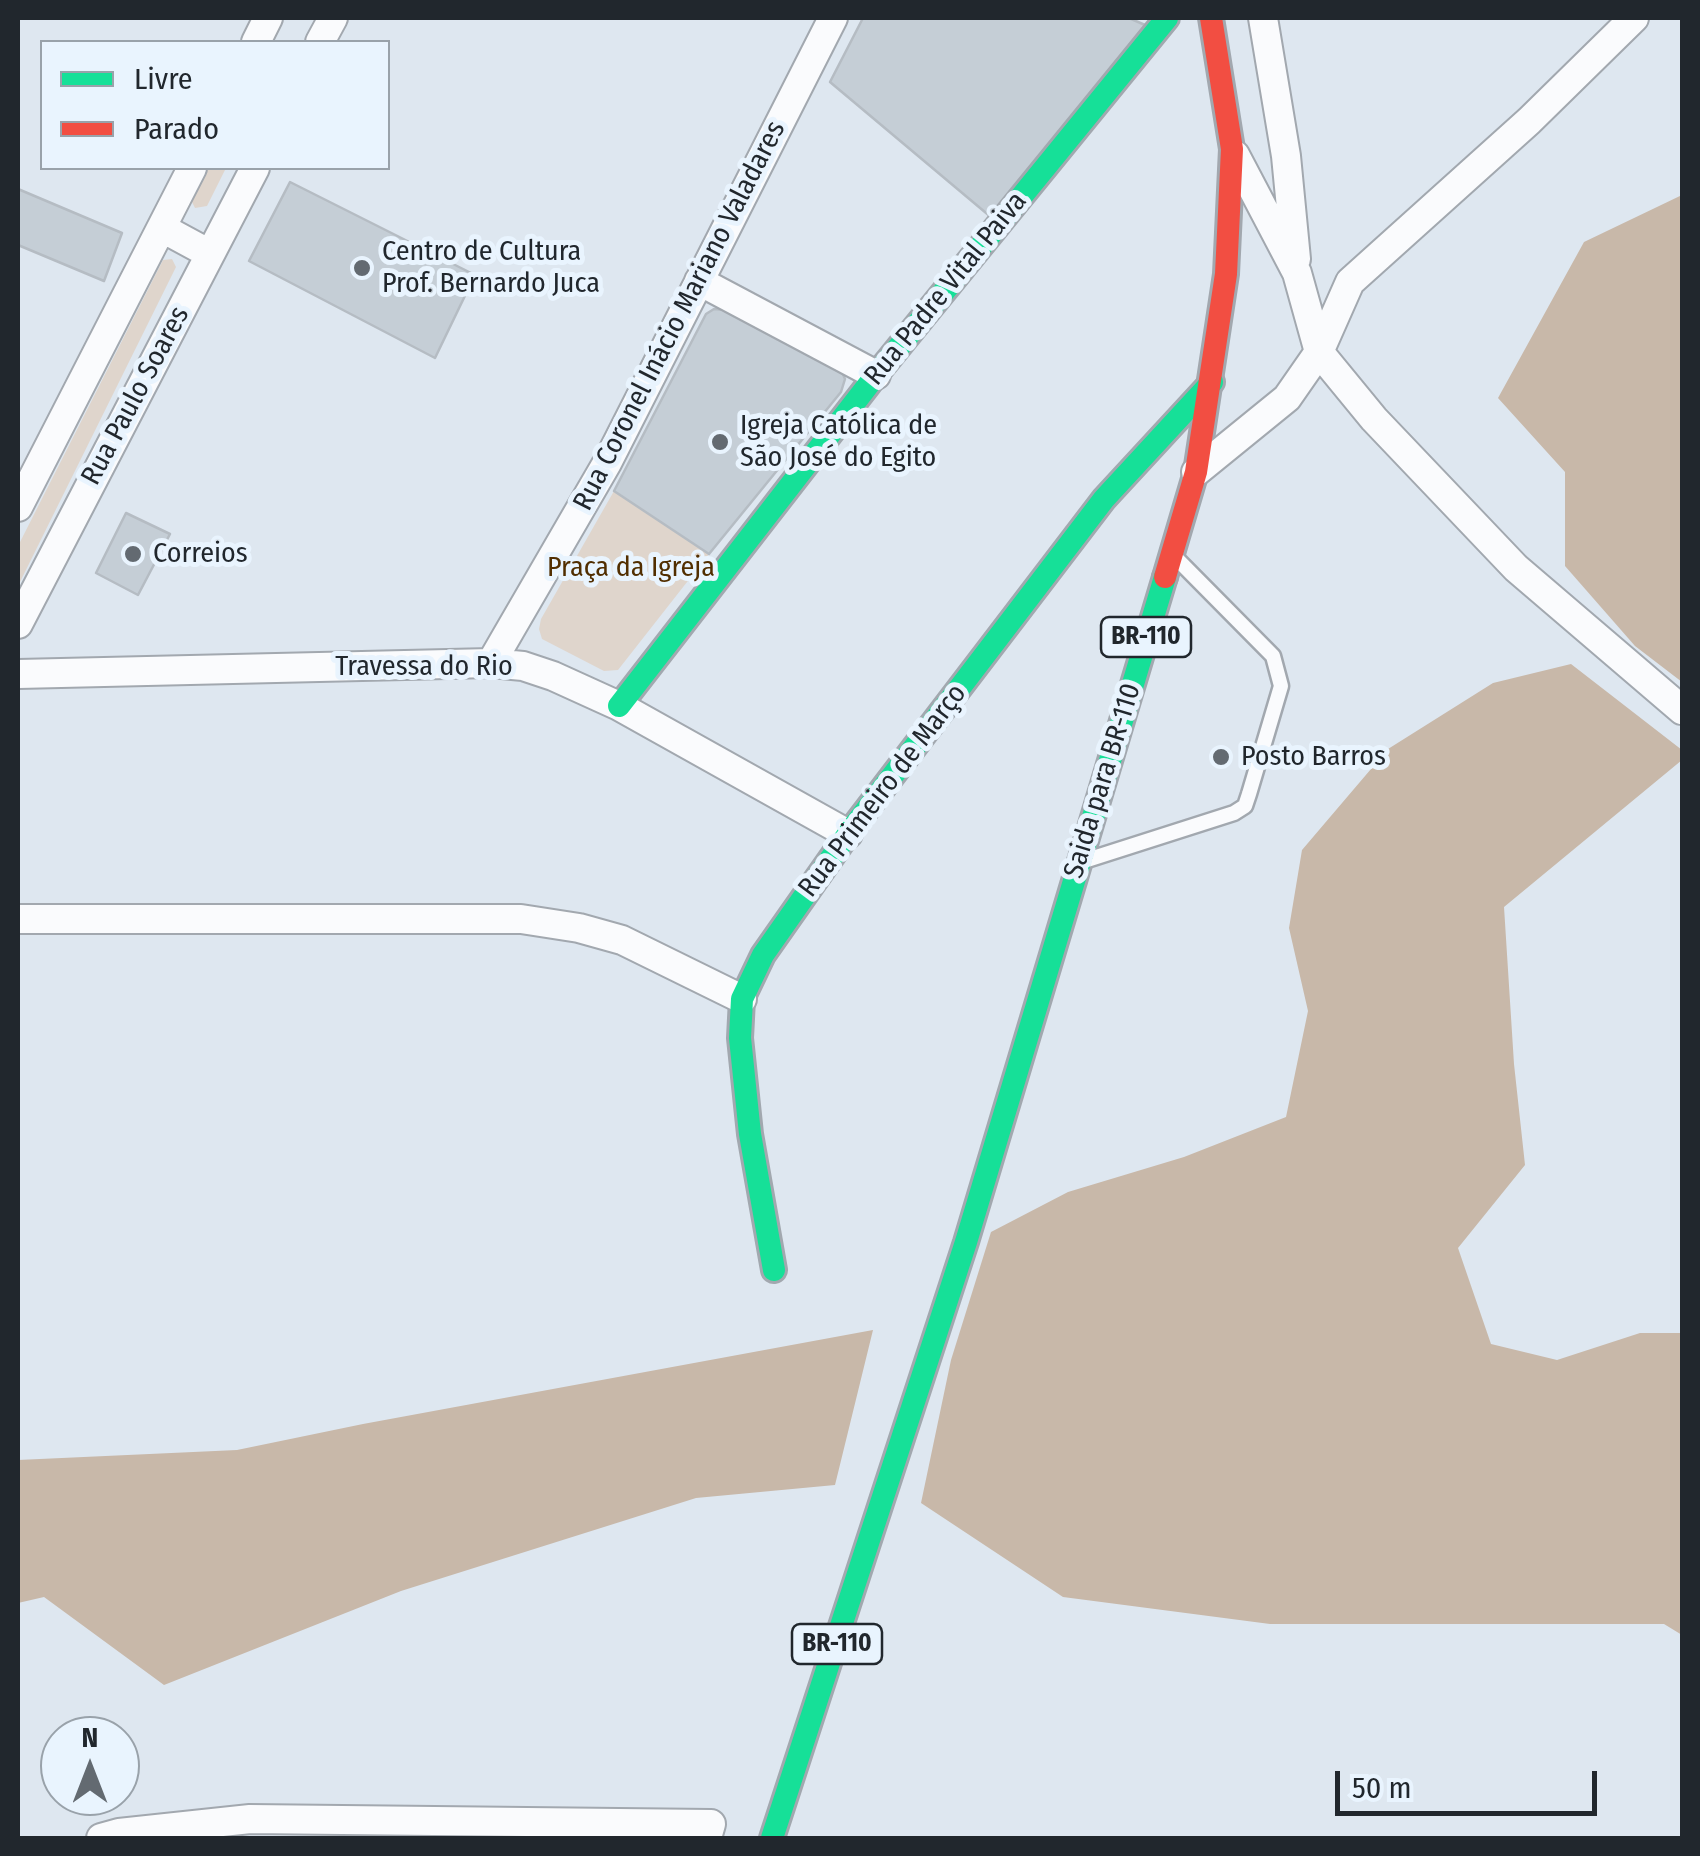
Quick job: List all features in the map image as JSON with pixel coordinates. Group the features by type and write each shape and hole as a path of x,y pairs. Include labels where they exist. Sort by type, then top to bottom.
{"street":[{"path":"321,40 334,18"},
{"name":"Rua Coronel Inácio Mariano Valadares","path":"491,663 608,463 833,18"},
{"name":"Rua Padre Vital Paiva","path":"619,706 876,375 1167,18"},
{"path":"1179,18 1213,24"},
{"path":"1263,18 1286,156 1297,273 1319,352 1374,419 1516,568 1682,710"},
{"path":"1196,472 1287,398 1319,352 1350,282 1529,120 1634,18"},
{"name":"Saida para BR-110","path":"772,1838 966,1242 1196,472 1226,274 1232,149 1213,24"},
{"path":"1232,149 1297,273"},
{"name":"Rua Paulo Soares","path":"18,507 191,170"},
{"name":"Rua Paulo Soares","path":"18,624 254,170"},
{"path":"162,228 210,254"},
{"path":"699,282 876,375"},
{"name":"Rua Primeiro de Março","path":"774,1270 750,1134 740,1038 742,999 764,955 848,834 1104,498 1212,382"},
{"name":"Travessa do Rio","path":"18,674 491,663 538,671 619,706 848,834"},
{"path":"18,919 522,919 622,940 742,999"},
{"path":"100,1838 250,1820 712,1824 707,1838"}],"lane":[{"path":"1077,864 1234,813 1245,806 1249,794 1280,686 1279,670 1273,656 1171,554"}],"green space":[{"path":"205,170 225,170 207,206 195,208 190,198"},
{"path":"172,259 176,267 18,586 18,546 163,260"},
{"name":"Praça da Igreja","path":"614,491 709,554 618,670 604,671 542,639 539,629 541,619"}],"shaded area":[{"path":"1682,195 1682,682 1635,646 1565,566 1565,472 1498,398 1584,242"},
{"path":"1571,664 1682,750 1682,760 1504,907 1525,1165 1458,1248 1491,1344 1557,1360 1640,1333 1682,1333 1682,1635 1664,1624 1270,1624 1063,1597 921,1503 951,1360 991,1232 1068,1192 1184,1157 1286,1117 1308,1011 1289,928 1302,850 1388,749 1493,683"},
{"path":"873,1330 835,1485 696,1498 401,1591 164,1685 44,1597 18,1603 18,1460 237,1450"}],"building":[{"path":"863,18 1129,18 1145,25 992,218 830,82"},
{"name":"Centro de Cultura Prof. Bernardo Juca","path":"290,182 475,275 435,358 249,261"},
{"path":"18,189 122,233 104,281 18,245"},
{"name":"Igreja Católica de São José do Egito","path":"714,309 725,310 840,367 845,379 841,392 709,554 614,491 706,314"},
{"name":"Correios","path":"126,513 170,534 138,595 96,573"}],"traffic: fast":[{"path":"619,706 876,375 1167,18"},
{"path":"774,1270 750,1134 740,1038 742,999 763,955 848,834 1104,499 1212,382"},
{"path":"772,1838 966,1242 1165,577"}],"traffic: jam":[{"path":"1165,577 1196,472 1226,274 1232,149 1211,18"}],"place":[{"name":"Centro de Cultura Prof. Bernardo Juca","path":"362,268"},
{"name":"Igreja Católica de São José do Egito","path":"720,442"},
{"name":"Correios","path":"133,554"},
{"name":"Posto Barros","path":"1221,757"}]}
